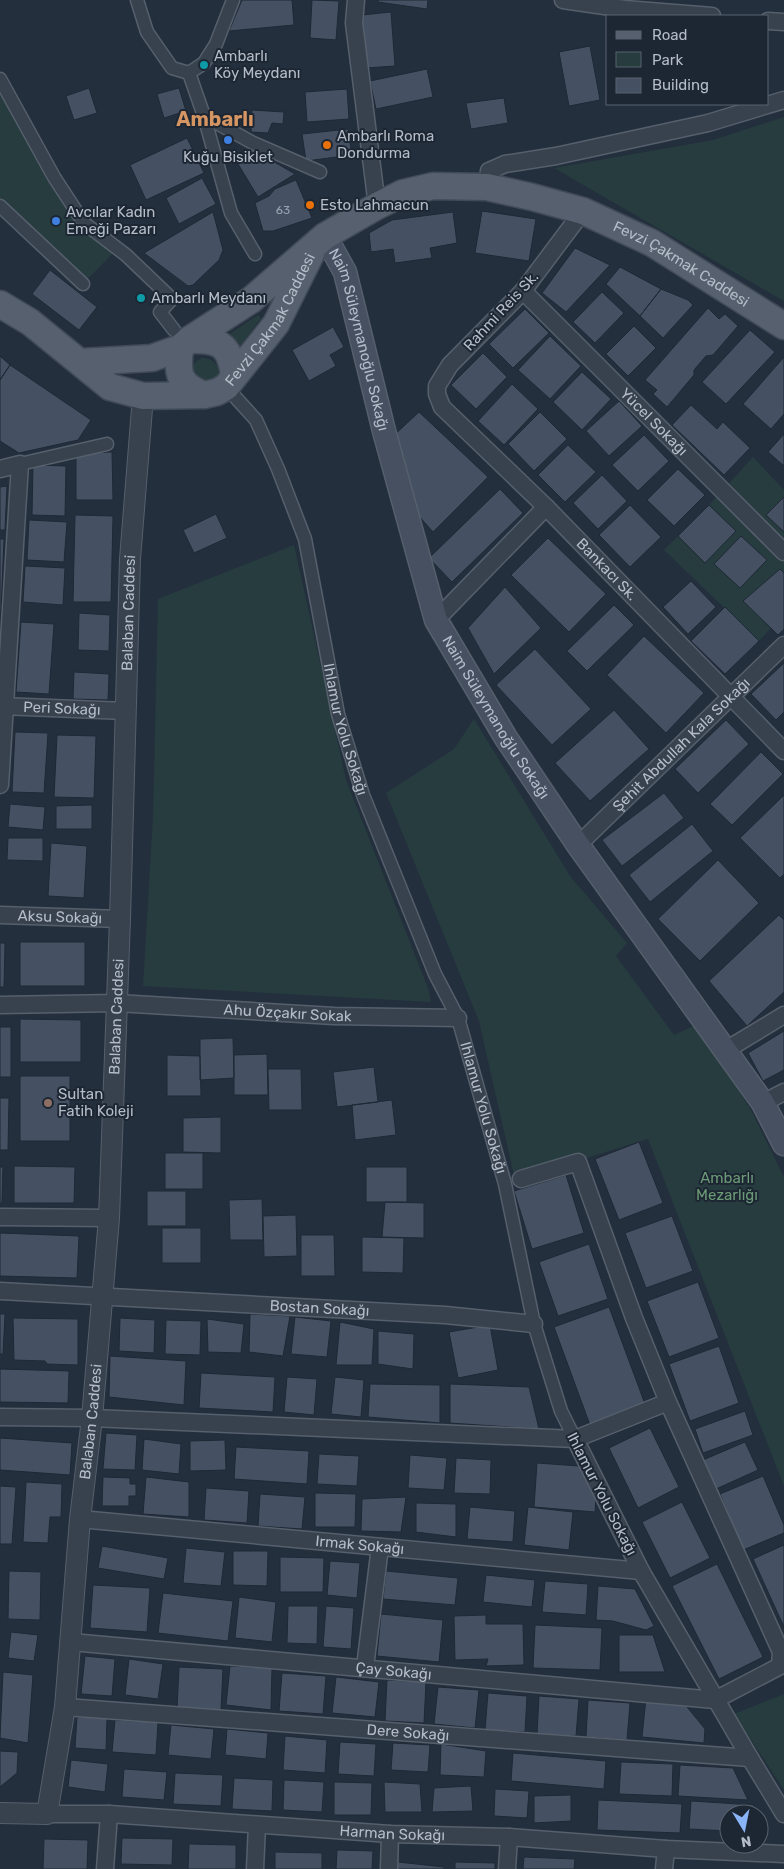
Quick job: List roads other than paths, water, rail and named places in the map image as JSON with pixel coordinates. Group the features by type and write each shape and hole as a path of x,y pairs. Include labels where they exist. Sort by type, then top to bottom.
{"main road":[{"name":"Fevzi Çakmak Caddesi","path":"81,362 152,358 181,339 251,300 322,238 403,193 433,186 487,188 532,197 582,211 652,243 784,326"},
{"name":"Fevzi Çakmak Caddesi","path":"81,362 110,387 142,396 221,386 276,324 307,262 322,238"},
{"name":"Naim Süleymanoğlu Sokağı","path":"322,238 345,272 384,431 436,620 506,738 578,844 764,1103 784,1144"},
{"path":"0,304 30,322 81,362"},
{"path":"181,339 209,339 219,344 228,353 232,364 221,386 193,390 184,383 179,375 178,366 181,339"},
{"path":"142,396 142,381 145,368 152,358"}],"street":[{"path":"136,0 147,32 172,68 189,73"},
{"path":"189,73 204,63 216,44 233,0"},
{"path":"356,0 354,23 377,206"},
{"path":"563,0 625,9 700,15"},
{"path":"769,21 784,22"},
{"path":"189,73 204,116 230,213 255,254"},
{"path":"0,79 54,178 84,223 126,255 172,299 160,312 181,339"},
{"path":"769,105 784,100"},
{"path":"487,188 490,171 505,164 556,156 708,123 767,105"},
{"path":"204,116 252,143 320,172"},
{"path":"0,206 83,284"},
{"name":"Rahmi Reis Sk.","path":"437,386 450,364 523,291 582,211"},
{"name":"Yücel Sokağı","path":"523,291 784,552"},
{"name":"Ihlamur Yolu Sokağı","path":"221,386 256,420 278,469 305,540 338,714 363,795 435,974 458,1018 505,1184 534,1324 561,1411 641,1570 715,1700 784,1814"},
{"name":"Bankacı Sk.","path":"437,386 437,394 442,407 546,507 784,751"},
{"name":"Balaban Caddesi","path":"47,1814 65,1707 80,1519 92,1418 109,1218 130,559 142,396"},
{"path":"0,469 108,444"},
{"path":"0,785 2,706 20,464"},
{"path":"436,620 546,507"},
{"name":"Şehit Abdullah Kala Sokağı","path":"578,844 784,645"},
{"name":"Peri Sokağı","path":"2,706 126,711"},
{"name":"Aksu Sokağı","path":"0,915 120,918"},
{"name":"Ahu Özçakır Sokak","path":"0,1005 117,1003 334,1016 458,1018"},
{"path":"726,1050 784,1015"},
{"path":"764,1103 784,1092"},
{"path":"521,1179 578,1162 634,1318 668,1402 780,1652 780,1666 715,1700"},
{"path":"0,1218 109,1218"},
{"name":"Bostan Sokağı","path":"0,1291 446,1315 534,1324"},
{"path":"0,1417 92,1418 575,1438 668,1402"},
{"name":"Irmak Sokağı","path":"80,1519 641,1570"},
{"path":"365,1667 380,1546"},
{"name":"Çay Sokağı","path":"71,1642 715,1700"},
{"name":"Dere Sokağı","path":"65,1707 750,1758"},
{"name":"Harman Sokağı","path":"0,1814 109,1814 390,1834 509,1837 666,1849 784,1854"},
{"path":"105,1869 109,1814"},
{"path":"255,1869 257,1825"},
{"path":"389,1869 390,1834"},
{"path":"507,1869 509,1837"},
{"path":"664,1869 666,1849"}],"place":[{"name":"Ambarlı Köy Meydanı","path":"204,65"},
{"name":"Kuğu Bisiklet","path":"228,140"},
{"name":"Ambarlı Roma Dondurma","path":"327,145"},
{"name":"Esto Lahmacun","path":"310,205"},
{"name":"Avcılar Kadın Emeği Pazarı","path":"56,221"},
{"name":"Ambarlı Meydanı","path":"141,298"},
{"name":"Sultan Fatih Koleji","path":"48,1103"}],"district":[{"name":"Ambarlı","path":"215,119"}],"park label":[{"name":"Ambarlı Mezarlığı","path":"727,1186"}]}
